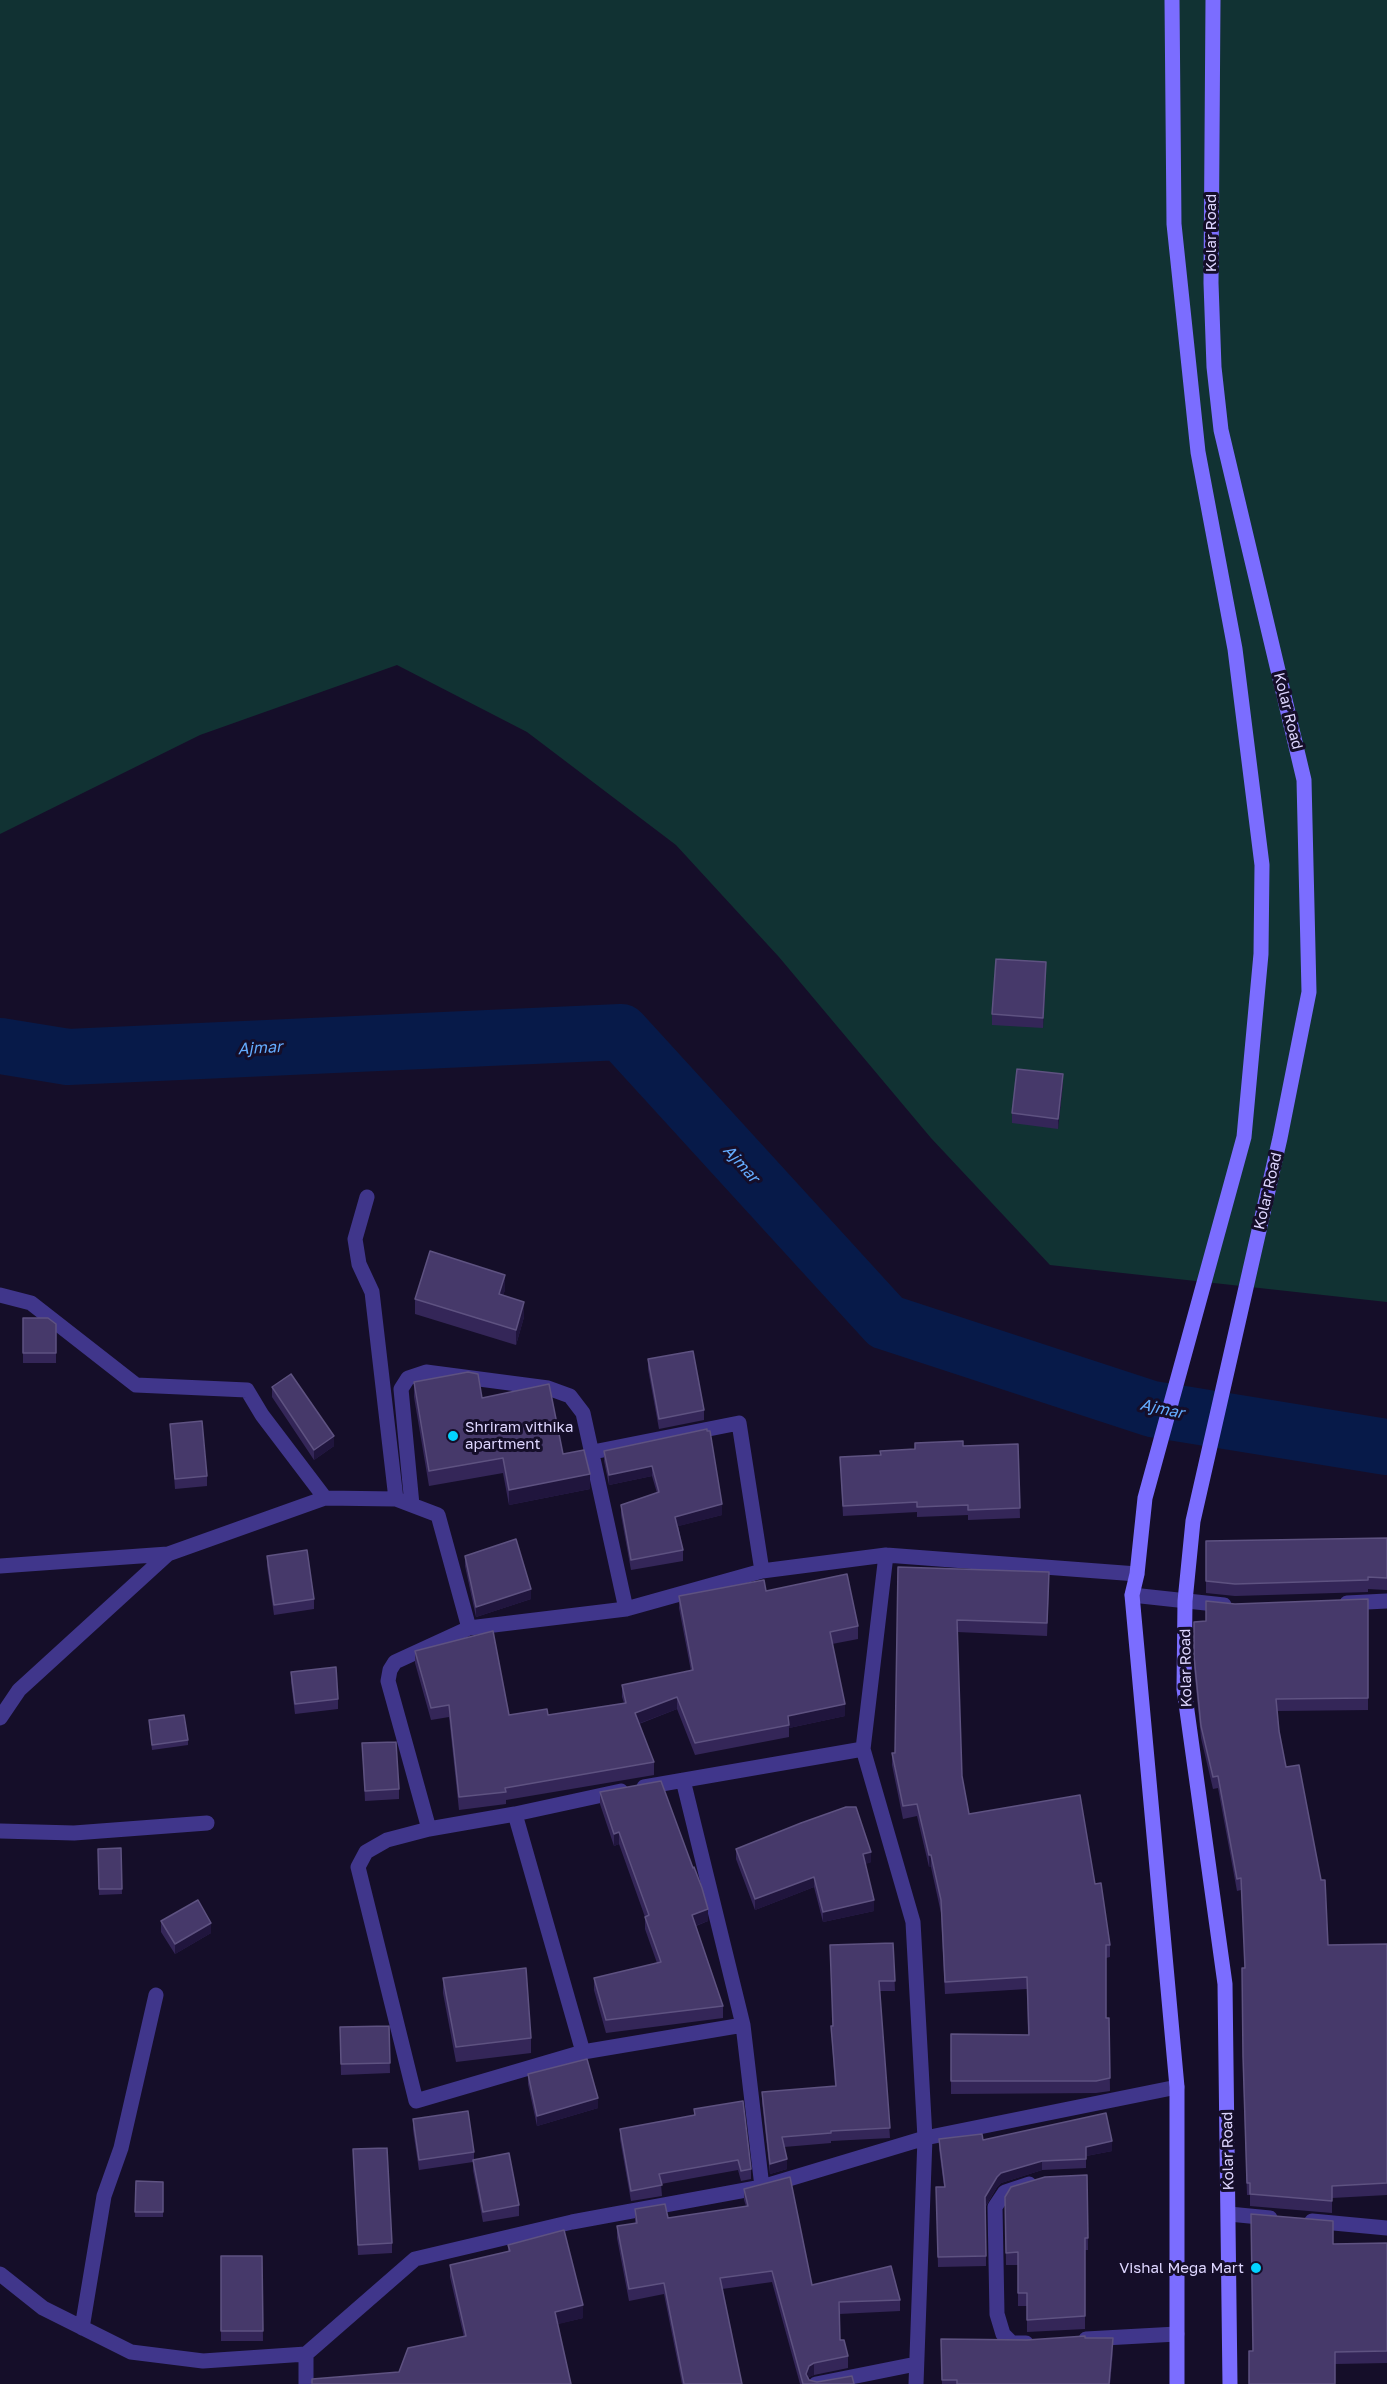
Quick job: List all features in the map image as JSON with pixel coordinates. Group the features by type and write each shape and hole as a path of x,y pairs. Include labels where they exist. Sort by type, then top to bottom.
{"main road":[{"path":"1172,0 1174,224 1198,452 1235,649 1262,865 1261,954 1244,1137 1145,1498 1137,1574 1132,1595 1177,2087 1177,2384"},
{"name":"Kolar Road","path":"1213,0 1211,283 1214,367 1221,429 1304,780 1309,992 1280,1138 1193,1521 1185,1601 1184,1689 1225,1984 1230,2384"}],"street":[{"path":"367,1197 355,1239 359,1264 372,1292 396,1499"},
{"path":"0,1295 31,1303 136,1385 247,1390 262,1415 325,1498"},
{"path":"412,1505 401,1389 408,1378 426,1372 548,1388 570,1396 583,1413 626,1609"},
{"path":"593,1452 740,1423 762,1571"},
{"path":"0,1566 168,1554 325,1498 396,1499 438,1515 469,1628"},
{"path":"0,1718 19,1690 168,1554"},
{"path":"886,1555 863,1749 913,1922 925,2138 915,2384"},
{"path":"429,1829 388,1681 390,1670 395,1662 469,1628 626,1609 762,1571 886,1555 1137,1574"},
{"path":"1132,1595 1235,1606"},
{"path":"1329,1603 1387,1601"},
{"path":"742,2025 583,2052 416,2101 358,1867 366,1852 387,1840 429,1829 515,1814 605,1793 863,1749"},
{"path":"683,1780 742,2025 762,2187"},
{"path":"515,1814 583,2052"},
{"path":"0,1832 75,1833 207,1823"},
{"path":"82,2328 104,2196 122,2148 156,1995"},
{"path":"0,2274 43,2308 130,2352 204,2361 306,2354 415,2259 572,2222 762,2187 925,2138 1177,2087"},
{"path":"1036,2342 1012,2343 1003,2334 997,2314 995,2207 1005,2192 1044,2180"},
{"path":"1229,2214 1387,2228"},
{"path":"1071,2340 1177,2334"},
{"path":"306,2354 306,2384"},
{"path":"816,2384 916,2364"}],"green space":[{"path":"0,0 1387,0 1387,1302 1050,1265 931,1138 779,957 676,845 527,732 397,665 200,735 0,834"}],"building":[{"path":"996,959 1046,962 1043,1018 992,1014"},
{"path":"1017,1069 1063,1074 1058,1119 1012,1113"},
{"path":"430,1251 505,1275 499,1294 524,1302 516,1330 415,1299"},
{"path":"23,1318 48,1318 56,1324 56,1353 23,1353"},
{"path":"693,1351 704,1410 659,1419 648,1359"},
{"path":"468,1372 478,1374 482,1398 549,1384 563,1454 584,1450 590,1474 509,1490 503,1458 429,1471 414,1382"},
{"path":"291,1374 334,1436 314,1450 272,1387"},
{"path":"202,1421 207,1476 175,1479 170,1424"},
{"path":"707,1429 710,1431 722,1504 675,1517 683,1550 631,1560 621,1505 659,1492 652,1466 609,1475 604,1451"},
{"path":"963,1441 963,1446 1018,1444 1020,1508 968,1510 968,1505 917,1507 917,1502 843,1506 840,1457 881,1455 880,1451 915,1449 915,1443"},
{"path":"1387,1538 1387,1578 1235,1584 1206,1581 1206,1541"},
{"path":"516,1539 531,1589 476,1607 465,1556"},
{"path":"307,1550 314,1599 274,1605 267,1556"},
{"path":"898,1567 1049,1572 1047,1623 957,1620 962,1776 969,1814 1080,1795 1095,1884 1101,1883 1110,1945 1106,1945 1106,2018 1109,2018 1110,2078 1096,2081 951,2081 951,2034 1029,2035 1027,1977 945,1982 941,1900 931,1855 929,1855 917,1804 903,1806 892,1753 895,1753"},
{"path":"847,1574 858,1626 830,1632 845,1704 788,1716 789,1725 695,1743 677,1697 635,1713 654,1762 505,1788 506,1792 459,1797 449,1705 431,1708 415,1651 493,1631 509,1715 547,1709 548,1715 626,1703 622,1685 693,1670 679,1596 764,1580 766,1591"},
{"path":"1368,1599 1368,1698 1276,1699 1286,1767 1299,1765 1321,1880 1325,1880 1328,1945 1387,1944 1387,2183 1332,2186 1332,2201 1250,2194 1250,2183 1247,2183 1243,2056 1242,1968 1245,1968 1241,1878 1237,1879 1218,1776 1213,1777 1201,1726 1194,1656 1194,1622 1206,1621 1206,1601 1235,1604"},
{"path":"336,1667 338,1699 295,1704 291,1672"},
{"path":"184,1715 188,1740 152,1745 149,1720"},
{"path":"396,1742 399,1789 365,1791 362,1743"},
{"path":"661,1781 708,1909 692,1915 723,2006 606,2020 594,1978 661,1962 645,1917 649,1915 619,1832 614,1834 600,1792"},
{"path":"846,1807 856,1807 871,1852 863,1854 874,1900 823,1912 814,1877 755,1899 736,1849"},
{"path":"121,1848 122,1889 99,1889 98,1849"},
{"path":"198,1900 211,1923 175,1944 161,1921"},
{"path":"893,1943 895,1981 879,1981 890,2128 831,2131 831,2133 782,2137 787,2159 770,2164 762,2092 836,2086 831,2026 833,2026 830,1945"},
{"path":"526,1968 531,2038 456,2047 443,1978"},
{"path":"389,2026 390,2063 341,2064 340,2027"},
{"path":"587,2059 598,2098 537,2116 528,2074"},
{"path":"743,2101 751,2169 741,2171 738,2160 659,2174 662,2185 631,2191 620,2129 695,2115 694,2109"},
{"path":"468,2111 474,2152 419,2160 413,2119"},
{"path":"1106,2113 1112,2141 1086,2147 1086,2159 1042,2161 1001,2173 997,2177 985,2197 986,2256 938,2257 936,2187 945,2187 939,2139 982,2134 983,2140"},
{"path":"387,2148 392,2243 358,2245 353,2149"},
{"path":"509,2153 519,2205 483,2212 473,2160"},
{"path":"1087,2175 1088,2238 1085,2238 1085,2316 1027,2320 1027,2293 1018,2293 1018,2252 1006,2253 1005,2197 1011,2187 1045,2177"},
{"path":"790,2177 812,2285 891,2266 900,2300 839,2302 840,2340 844,2340 848,2356 814,2363 809,2366 806,2374 809,2380 817,2382 852,2376 854,2384 803,2384 772,2271 720,2278 742,2384 684,2384 664,2283 629,2289 617,2226 637,2223 635,2209 665,2204 668,2218 748,2206 744,2189"},
{"path":"136,2181 163,2182 163,2212 135,2212"},
{"path":"1251,2214 1333,2221 1333,2244 1387,2243 1387,2351 1335,2352 1335,2384 1249,2384 1249,2351 1253,2351"},
{"path":"564,2230 583,2305 555,2312 571,2384 312,2384 312,2379 399,2372 408,2348 466,2336 450,2265 510,2251 508,2245"},
{"path":"221,2256 262,2256 263,2331 221,2331"},
{"path":"1085,2336 1085,2338 1113,2338 1109,2384 957,2384 957,2380 942,2380 941,2339 1027,2340"}],"waterway":[{"name":"Ajmar","path":"0,1046 68,1057 621,1032 886,1322 1152,1409 1387,1447"}],"place":[{"name":"Shriram vithika apartment","path":"453,1436"},
{"name":"Vishal Mega Mart","path":"1256,2268"}]}
